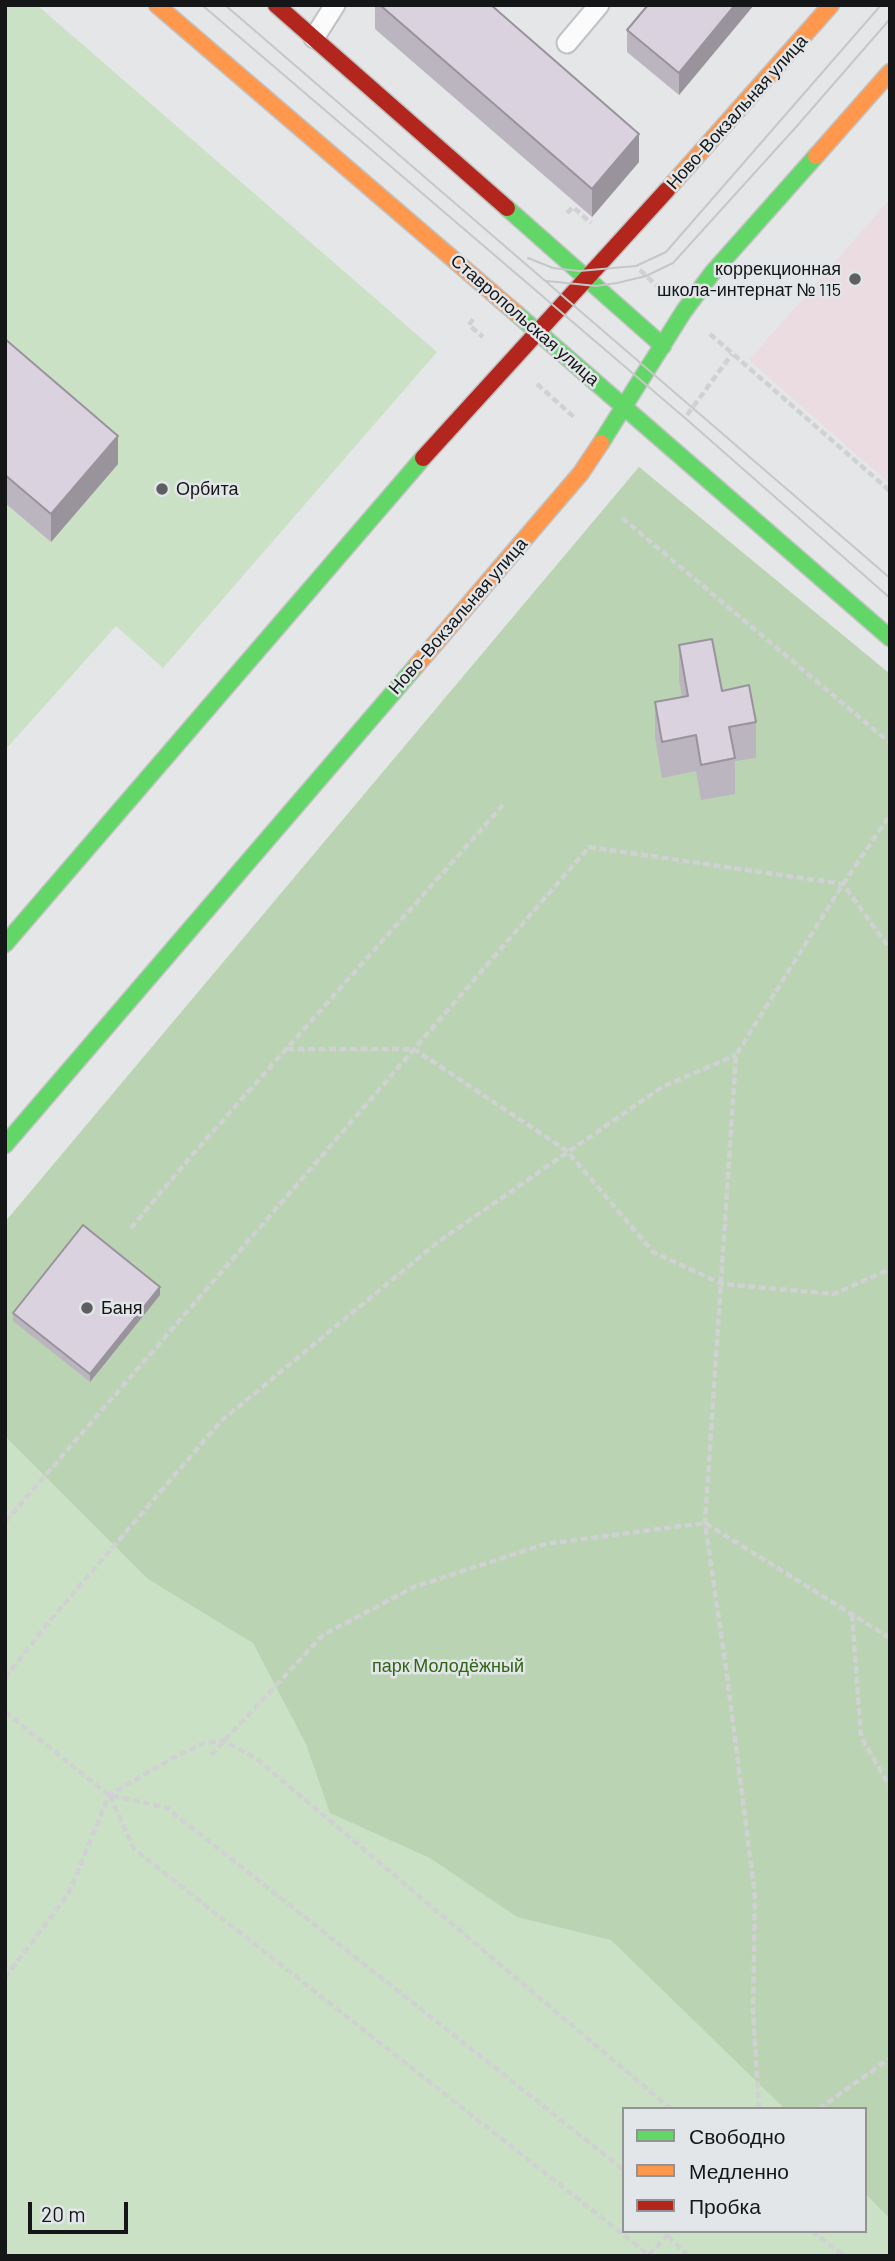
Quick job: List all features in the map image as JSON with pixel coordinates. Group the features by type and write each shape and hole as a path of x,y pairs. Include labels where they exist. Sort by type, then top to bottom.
{"main road":[{"name":"Ставропольская улица","path":"157,5 538,331 890,638"},
{"path":"276,5 663,346"},
{"name":"Ново-Вокзальная улица","path":"5,944 465,410 616,247 831,5"},
{"name":"Ново-Вокзальная улица","path":"5,1145 581,472 626,407 684,311 713,272 890,72"}],"lane":[{"path":"314,38 335,5"},
{"path":"567,43 599,5"}],"path":[{"path":"573,206 684,311 890,491"},
{"path":"468,325 602,441"},
{"path":"667,443 732,354"},
{"path":"622,518 890,743"},
{"path":"131,1228 503,805"},
{"path":"759,2107 752,2011 755,1896 705,1523 736,1055 843,884 890,815"},
{"path":"884,823 890,827"},
{"path":"5,1522 589,847 843,884 890,949"},
{"path":"286,1049 414,1049 567,1150 653,1252 722,1284 834,1294 890,1269"},
{"path":"5,1678 48,1623 221,1421 438,1242 567,1150 662,1087 736,1055"},
{"path":"211,1755 323,1635 414,1587 545,1544 705,1523 890,1638"},
{"path":"852,1613 861,1737 890,1787"},
{"path":"5,1712 109,1795 167,1808 622,2168"},
{"path":"5,1978 69,1893 109,1795 204,1743 224,1741 257,1759 669,2107"},
{"path":"109,1795 134,1849 638,2247 649,2255 669,2234 688,2256"},
{"path":"822,2107 890,2058"},
{"path":"815,2233 844,2256"}],"shaded area":[{"name":"коррекционная школа-интернат № 115","path":"890,199 890,484 749,360"}],"green space":[{"name":"Орбита","path":"5,5 37,5 437,352 163,668 116,626 5,750"},
{"name":"парк Молодёжный","path":"639,467 890,674 890,2256 5,2256 5,1222"},
{"name":"парк Молодёжный","path":"639,467 890,674 890,2219 867,2195 867,2107 783,2107 611,1940 517,1917 430,1858 330,1813 306,1744 253,1643 148,1579 5,1436 5,1222"}],"building":[{"path":"380,5 491,5 639,134 592,189"},
{"path":"648,5 735,5 679,73 627,30"},
{"path":"5,339 118,436 51,514 5,475"},
{"path":"712,639 722,691 749,685 756,722 729,727 735,758 701,765 696,735 662,742 655,702 688,696 679,645"},
{"name":"Баня","path":"83,1225 160,1287 90,1374 13,1313"}],"tram line":[{"path":"202,5 685,418 890,598"},
{"path":"225,5 890,578"},
{"path":"528,258 553,268 579,271 636,266 666,252 881,5"},
{"path":"547,281 596,286 646,276 673,263 890,19"}],"traffic: fast":[{"path":"601,443 684,311 713,272 816,156"},
{"path":"507,208 663,346"},
{"path":"517,314 890,638"},
{"path":"5,944 423,458"},
{"path":"5,1145 416,666"}],"traffic: slow":[{"path":"157,5 517,314"},
{"path":"667,190 831,5"},
{"path":"816,156 890,72"},
{"path":"416,666 581,473 601,443"}],"traffic: jam":[{"path":"276,5 507,208"},
{"path":"423,458 667,190"}],"place":[{"name":"коррекционная школа-интернат № 115","path":"855,279"},
{"name":"Орбита","path":"162,489"},
{"name":"Баня","path":"87,1308"}]}
